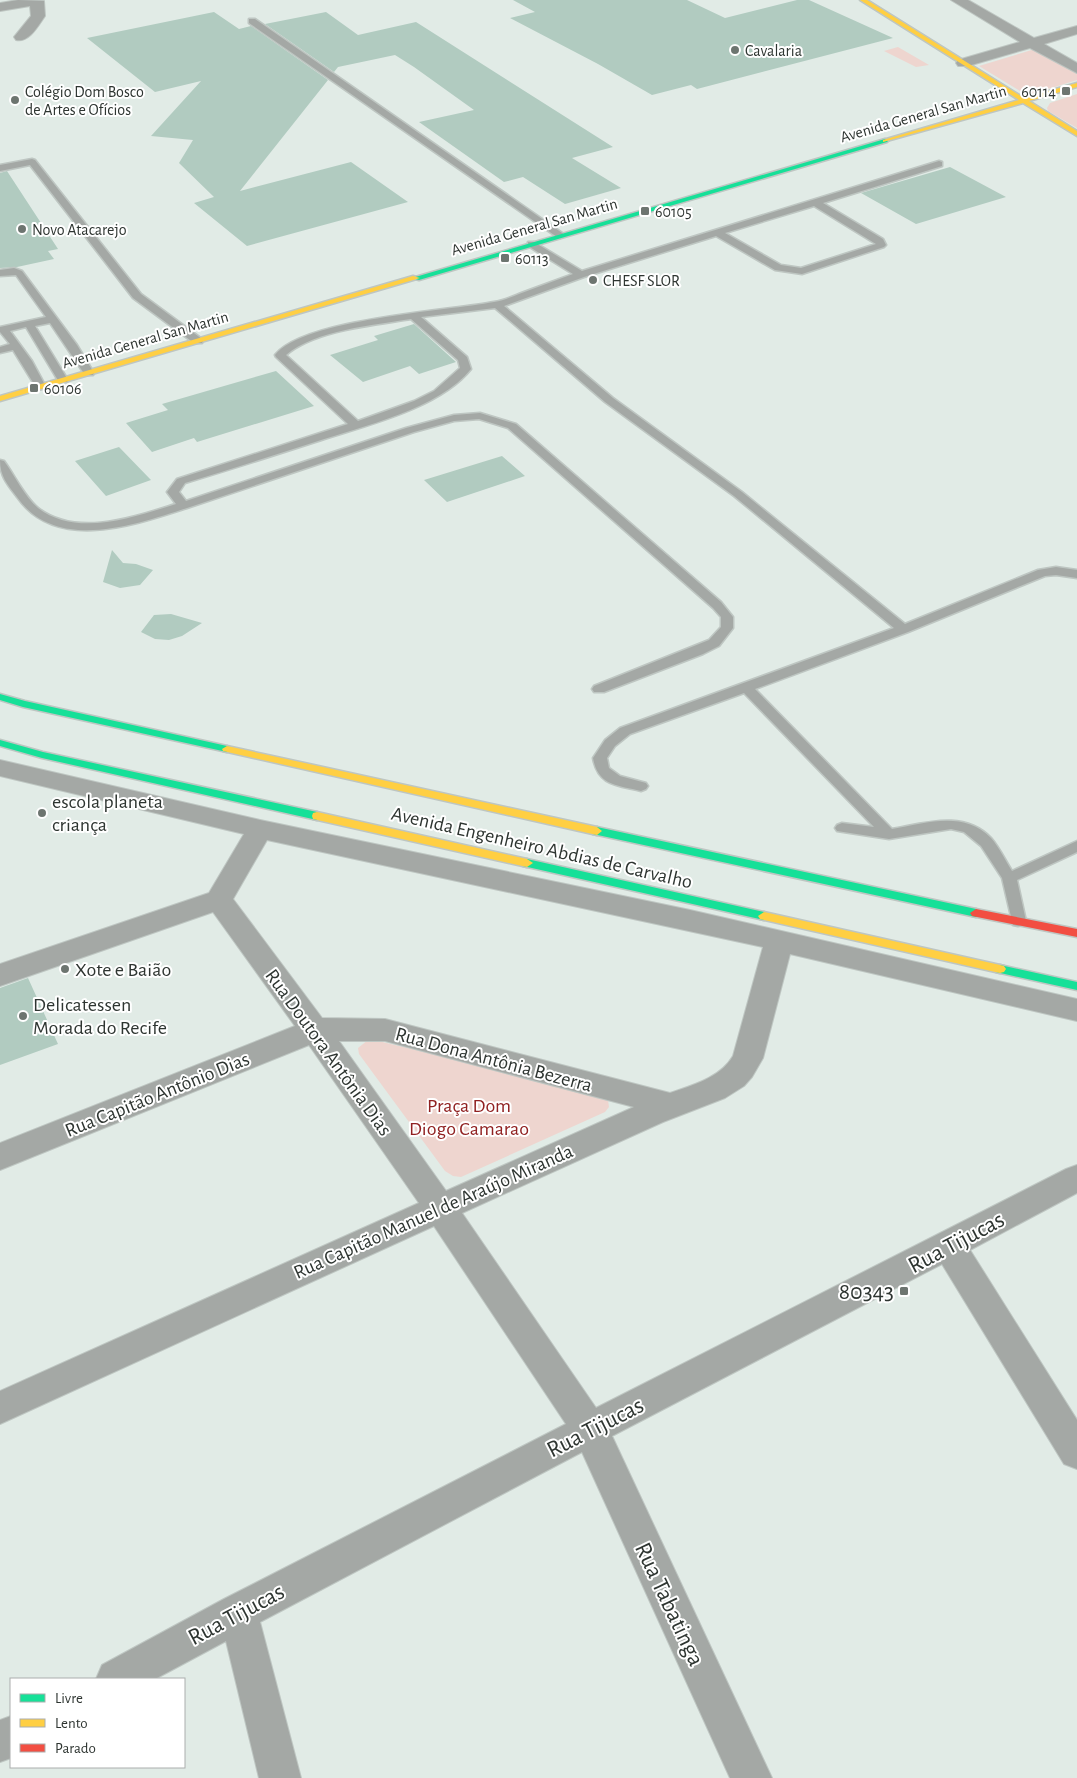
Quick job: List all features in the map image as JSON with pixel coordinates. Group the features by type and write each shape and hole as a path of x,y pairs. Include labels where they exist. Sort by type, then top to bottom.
{"main road":[{"path":"863,0 1077,134"},
{"name":"Avenida General San Martin","path":"0,399 1077,85"},
{"name":"Avenida Engenheiro Abdias de Carvalho","path":"0,697 33,706 910,900 1077,933"},
{"name":"Avenida Engenheiro Abdias de Carvalho","path":"0,743 52,757 1077,986"}],"street":[{"path":"0,8 37,1 38,16 21,38"},
{"path":"964,3 984,2"},
{"path":"964,3 1077,69"},
{"path":"963,63 1077,30"},
{"path":"0,768 260,829 680,918 1077,1010"},
{"path":"0,975 218,900 260,829"},
{"name":"Rua Doutora Antônia Dias","path":"218,900 315,1030 440,1208 590,1429"},
{"name":"Rua Capitão Manuel de Araújo Miranda","path":"0,1408 440,1208 671,1105 712,1092 728,1083 744,1068 748,1058 780,941"},
{"name":"Rua Dona Antônia Bezerra","path":"315,1030 385,1030 671,1105"},
{"name":"Rua Capitão Antônio Dias","path":"0,1158 315,1030"},
{"name":"Rua Tijucas","path":"118,1678 590,1429 949,1246 1077,1178"},
{"path":"949,1246 1077,1452"},
{"name":"Rua Tabatinga","path":"590,1429 751,1778"},
{"path":"238,1613 280,1778"}],"lane":[{"path":"252,21 560,235"},
{"path":"0,168 32,162 137,296 198,341"},
{"path":"356,425 280,355 282,351 295,343 326,333 455,308 497,304 581,275 939,164"},
{"path":"718,233 778,268 802,271 881,245 880,241 816,203"},
{"path":"531,244 581,275"},
{"path":"0,273 14,271 19,274 53,319 89,373"},
{"path":"497,304 609,400 738,494 903,629"},
{"path":"182,506 173,492 181,482 391,413 438,393 466,369 463,360 414,316"},
{"path":"1,327 53,319"},
{"path":"29,324 63,380"},
{"path":"1,327 27,361 41,387"},
{"path":"0,350 16,346"},
{"path":"0,463 34,509 53,520 66,523 109,525 136,521 410,430 454,418 480,416 512,426 717,605 726,617 727,628 714,643 599,689"},
{"path":"641,786 615,780 602,770 600,758 610,743 624,731 746,688 903,629 1042,573 1056,571 1077,574"},
{"path":"746,688 889,834"},
{"path":"842,828 889,834 952,824 963,825 969,828 986,842 1009,878 1018,921"},
{"path":"1009,878 1077,846"}],"green space":[{"path":"898,47 929,65 916,67 884,51"},
{"path":"1035,49 1077,74 1077,80 1032,94 1025,94 979,66"},
{"path":"1077,94 1077,128 1048,111 1047,108 1050,103"},
{"name":"Praça Dom Diogo Camarao","path":"368,1040 600,1094 608,1100 609,1107 605,1112 461,1177 453,1176 445,1171 359,1054 358,1048"}],"building":[{"path":"513,0 687,0 725,18 797,0 809,0 893,38 697,89 691,85 652,95 598,64 510,18 535,12"},
{"path":"214,12 239,29 251,26 328,80 240,191 351,162 408,202 247,246 194,203 214,197 179,163 193,140 151,136 201,81 155,92 87,38"},
{"path":"326,12 358,35 416,22 613,147 572,158 621,188 565,204 523,177 504,182 419,122 474,110 414,67 395,55 338,67 334,72 265,24"},
{"path":"950,167 1006,197 916,224 861,193"},
{"name":"Novo Atacarejo","path":"7,171 58,249 48,251 54,259 17,267 0,268 0,173"},
{"path":"414,324 456,362 419,374 410,366 363,382 330,355 378,340 374,336"},
{"path":"276,371 314,406 197,442 194,438 152,452 126,423 168,410 162,404"},
{"path":"119,447 151,480 106,496 75,461"},
{"path":"502,456 525,476 447,502 424,480"},
{"path":"112,550 123,563 136,564 153,570 140,585 120,588 103,582"},
{"path":"171,614 202,623 182,636 169,640 155,639 141,632 154,615"},
{"name":"Delicatessen Morada do Recife","path":"28,978 58,1044 0,1065 0,988"}],"traffic: fast":[{"path":"416,278 885,141"},
{"path":"0,697 23,704 227,749"},
{"path":"0,743 42,755 317,816"},
{"path":"597,831 976,913"},
{"path":"527,863 764,916"},
{"path":"1000,969 1077,986"}],"traffic: slow":[{"path":"863,0 1077,134"},
{"path":"885,141 1077,85"},
{"path":"0,399 416,278"},
{"path":"227,749 597,831"},
{"path":"317,816 527,863"},
{"path":"764,916 1000,969"}],"traffic: jam":[{"path":"976,913 1077,933"}],"place":[{"name":"Cavalaria","path":"735,50"},
{"name":"60114","path":"1066,91"},
{"name":"Colégio Dom Bosco de Artes e Ofícios","path":"15,100"},
{"name":"60105","path":"645,211"},
{"name":"Novo Atacarejo","path":"22,229"},
{"name":"60113","path":"505,258"},
{"name":"CHESF SLOR","path":"593,280"},
{"name":"60106","path":"34,388"},
{"name":"escola planeta criança","path":"42,813"},
{"name":"Xote e Baião","path":"65,969"},
{"name":"Delicatessen Morada do Recife","path":"23,1016"},
{"name":"80343","path":"904,1291"}]}
